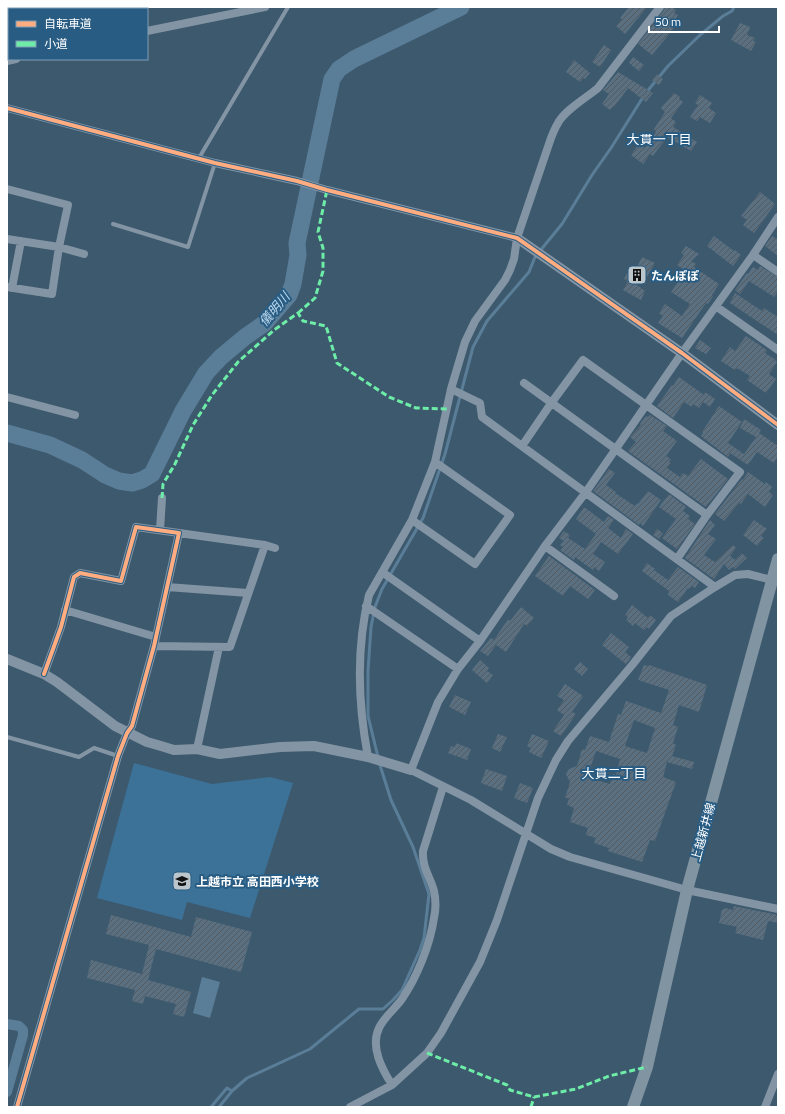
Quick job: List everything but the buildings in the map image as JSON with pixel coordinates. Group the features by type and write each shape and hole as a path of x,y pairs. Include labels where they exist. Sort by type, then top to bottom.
{"main road":[{"name":"上越新井線","path":"633,1107 647,1067 687,890 778,559"}],"street":[{"path":"148,31 265,7"},
{"path":"368,757 362,724 360,694 360,640 366,606 369,595 412,520 435,462 451,389 464,342 475,321 505,280 510,270 514,259 517,238 551,138 558,122 570,110 598,88 660,7"},
{"path":"7,108 215,163 297,181 319,188 517,238 682,353 778,425"},
{"path":"7,189 68,205 59,247 52,294 9,288 21,241"},
{"path":"411,770 438,702 458,669 480,641 545,546 586,492 682,353 717,307 778,217"},
{"path":"7,239 59,247 84,254"},
{"path":"753,255 778,272"},
{"path":"717,307 778,350"},
{"path":"522,446 583,360 740,472 707,515 677,559"},
{"path":"524,383 707,515"},
{"path":"451,389 480,404 482,417 715,587"},
{"path":"7,398 75,415"},
{"path":"412,520 475,564 510,516 435,462"},
{"path":"160,530 162,498"},
{"path":"44,674 61,627 74,577 80,573 121,581 136,527 265,545 275,548"},
{"path":"17,1107 118,756 127,733 132,726 154,646 179,534"},
{"path":"154,646 230,647 265,545"},
{"path":"545,546 614,596"},
{"path":"382,572 480,641"},
{"path":"350,1107 392,1085 427,1054 441,1033 480,962 498,920 525,833 538,798 556,760 568,741 671,616 736,575 748,574 772,580"},
{"path":"167,587 248,593"},
{"path":"366,606 458,669"},
{"path":"65,610 156,637"},
{"path":"197,749 219,647"},
{"path":"7,659 44,674 57,682 115,726 147,742 174,750 197,749 220,754 257,749 302,746 327,748 368,757 411,770 471,800 552,849 570,857 687,890 778,909"},
{"path":"392,1085 378,1058 377,1034 383,1022 402,1000 412,982 430,939 434,918 435,899 434,890 422,860 423,851 443,787"},
{"path":"765,1107 778,1074"}],"lane":[{"path":"199,158 288,7"},
{"path":"113,224 188,247 215,163"},
{"path":"7,737 79,757 94,748 118,756"}],"shaded area":[{"path":"134,763 212,784 270,777 293,783 250,918 187,902 182,920 97,898"},
{"path":"202,977 220,982 210,1018 193,1013"}],"waterway":[{"name":"儀明川","path":"7,433 50,445 82,460 105,475 119,481 132,483 142,480 152,474 183,411 206,373 221,357 265,323 289,295 293,284 298,255 297,243 332,79 339,69 354,59 461,7"},
{"path":"378,757 368,716 368,671 371,627 375,607 382,589 423,518 445,454 473,347 487,321 529,272 535,257 562,224 645,94 668,66 699,36 723,16 732,11 734,7"},
{"path":"211,1107 227,1088 232,1091 247,1078 310,1049 359,1009 383,1009 402,990 424,938 429,894 413,847 391,800 379,762"},
{"path":"7,1024 19,1026 23,1030 23,1035 7,1092"},
{"path":"219,1107 232,1091"}],"marked path":[{"path":"298,313 315,298 323,271 323,248 318,232 327,190"},
{"path":"162,498 163,484 175,464 193,425 212,395 238,362 274,330 298,313 303,321 326,326 337,363 389,397 416,408 447,409"},
{"path":"427,1053 507,1085 510,1090 534,1097 576,1089 609,1076 647,1067"},
{"path":"531,1107 534,1097"}],"cycle path":[{"path":"7,108 215,163 297,181 517,238 682,353 778,425"},
{"path":"17,1107 118,756 127,733 132,726 154,646 179,533 136,527 121,581 80,573 74,577 61,627 44,674"}],"place":[{"name":"たんぽぽ","path":"637,275"},
{"name":"上越市立 高田西小学校","path":"182,881"}],"district":[{"name":"大貫一丁目","path":"659,139"},
{"name":"大貫二丁目","path":"614,773"}]}
